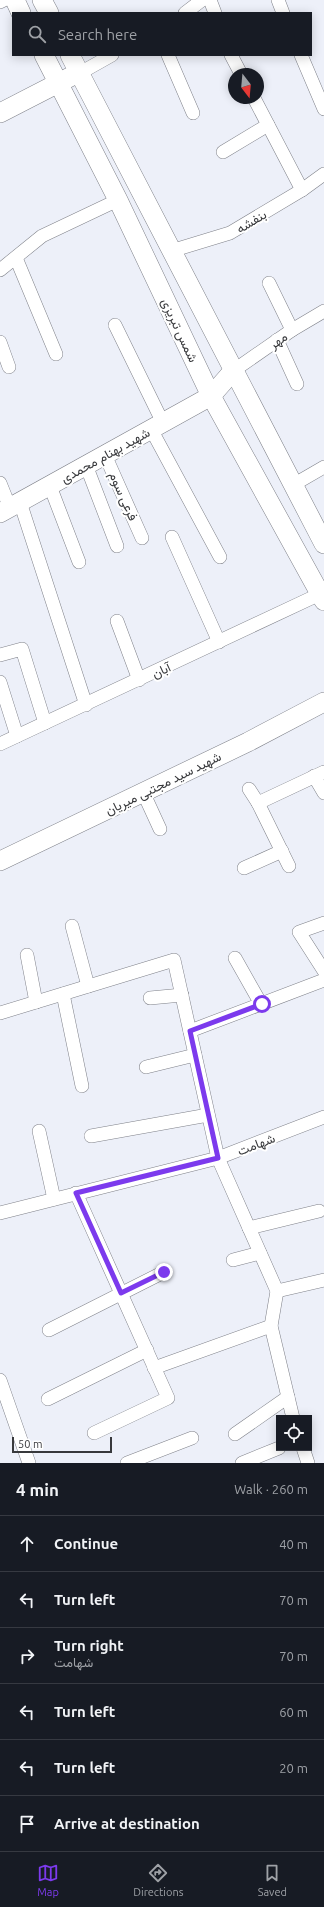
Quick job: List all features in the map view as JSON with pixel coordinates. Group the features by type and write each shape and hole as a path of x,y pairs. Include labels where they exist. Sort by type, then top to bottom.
{"main road":[{"path":"14,0 21,12"},
{"path":"42,0 48,12"},
{"name":"شمس تبریزی","path":"45,56 118,200 211,396 322,598"},
{"name":"شمس تبریزی","path":"71,56 324,544"},
{"path":"0,113 58,82 80,73"},
{"name":"شهید بهنام محمدی","path":"10,508 211,396 233,371"},
{"name":"شهید سید مجتبی میریان","path":"0,861 248,742 324,702"}],"street":[{"path":"0,2 4,0"},
{"path":"186,12 202,0"},
{"path":"210,0 215,12"},
{"path":"278,0 283,12"},
{"path":"80,73 110,56"},
{"path":"168,56 193,112"},
{"path":"232,56 238,68"},
{"path":"301,56 324,109"},
{"path":"257,104 302,190"},
{"path":"223,152 268,126"},
{"name":"بنفشه","path":"171,251 230,233 302,190 324,175"},
{"path":"0,270 42,236 118,200"},
{"path":"16,258 56,354"},
{"path":"269,282 292,330"},
{"name":"مهر","path":"233,371 292,330 324,311"},
{"path":"115,325 157,426 220,557"},
{"path":"278,340 297,384"},
{"path":"0,342 9,367"},
{"name":"فرعی سوم","path":"105,455 142,538"},
{"path":"86,465 117,546"},
{"path":"293,485 324,467"},
{"path":"0,483 86,704"},
{"path":"50,486 79,562"},
{"path":"172,537 219,642"},
{"name":"آبان","path":"0,744 219,642 322,598"},
{"path":"117,621 139,680"},
{"path":"0,655 22,649 45,723"},
{"path":"0,682 17,736"},
{"path":"258,803 319,774 324,793"},
{"path":"249,789 258,803 289,866"},
{"path":"143,792 160,829"},
{"path":"244,868 282,851"},
{"path":"324,923 299,932 324,971"},
{"path":"72,926 88,986"},
{"path":"27,955 36,1002"},
{"path":"235,958 262,1004"},
{"path":"0,1013 174,960 218,1158 277,1291 271,1326 292,1415"},
{"path":"190,1031 324,980"},
{"path":"63,994 82,1086"},
{"path":"150,998 182,995"},
{"path":"146,1067 195,1055"},
{"path":"92,1136 208,1115"},
{"name":"شهامت","path":"0,1213 218,1158 324,1117"},
{"path":"39,1131 54,1199"},
{"path":"76,1193 168,1398 94,1433"},
{"path":"249,1228 319,1211"},
{"path":"233,1260 260,1253"},
{"path":"49,1330 164,1272"},
{"path":"277,1291 324,1280"},
{"path":"154,1368 271,1326"},
{"path":"48,1399 147,1350"},
{"path":"0,1380 29,1463"},
{"path":"235,1434 288,1397"},
{"path":"127,1463 192,1438"},
{"path":"242,1463 276,1449"},
{"path":"304,1451 308,1463"}],"route":[{"path":"164,1272 121,1293 76,1193 218,1158 190,1031 262,1004"}]}
